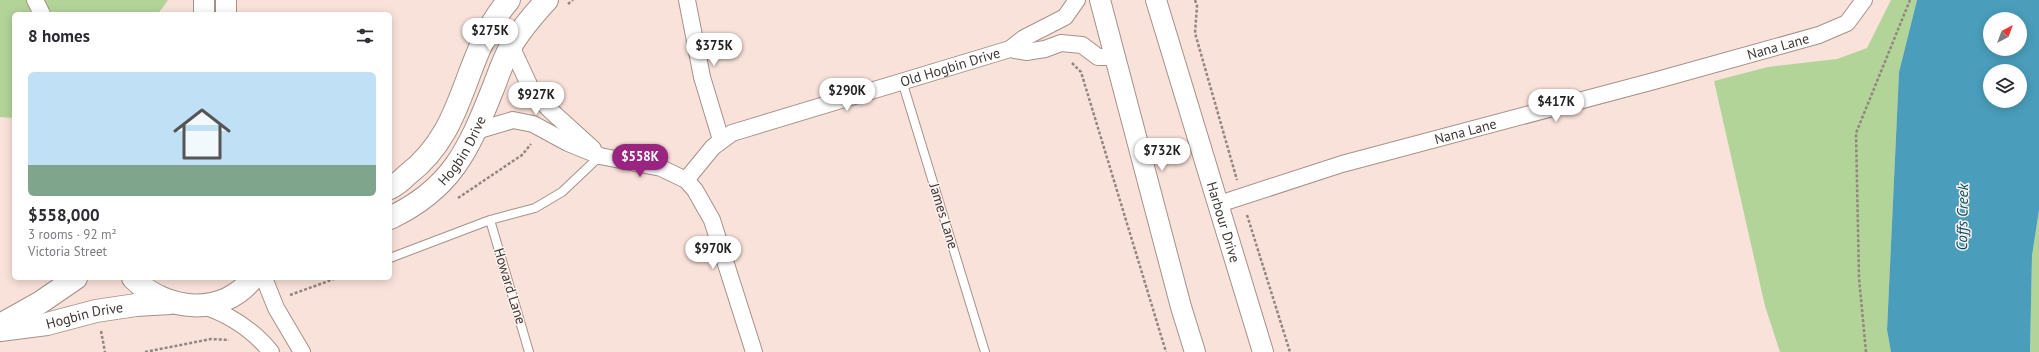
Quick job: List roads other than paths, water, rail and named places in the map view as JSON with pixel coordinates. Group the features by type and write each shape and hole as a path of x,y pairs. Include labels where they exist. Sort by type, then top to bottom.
{"main road":[{"name":"Hogbin Drive","path":"392,187 415,170 431,154 447,131 489,29 509,0"},
{"name":"Hogbin Drive","path":"392,217 412,208 433,192 452,171 476,131 511,46 534,13 547,0"},
{"name":"Hogbin Drive","path":"0,325 41,302 73,280"},
{"path":"135,280 150,294 170,303 187,306 203,306 227,300 247,286 252,280"},
{"name":"Hogbin Drive","path":"0,330 47,324 96,311 136,305 170,303"}],"street":[{"path":"34,0 41,12"},
{"path":"204,0 204,12"},
{"path":"226,0 226,12"},
{"path":"687,0 702,78 721,140"},
{"path":"1010,49 1024,38 1065,18 1077,0"},
{"path":"1100,0 1181,307 1195,352"},
{"name":"Harbour Drive","path":"1156,0 1263,352"},
{"name":"Nana Lane","path":"1218,204 1342,164 1624,90 1818,35 1848,23 1864,0"},
{"name":"Old Hogbin Drive","path":"686,180 721,140 732,133 1010,49 1026,52 1045,49 1061,43 1082,45 1098,57 1115,57"},
{"path":"511,46 532,91 550,110 600,156"},
{"path":"476,131 513,120 533,124 568,143 600,156 661,168 686,180 695,190 712,220 754,352"},
{"path":"265,280 276,308 302,352"},
{"path":"203,306 223,312 251,330 271,352"}],"lane":[{"name":"James Lane","path":"902,81 985,352"},
{"path":"392,257 490,220 535,208 562,192 600,156"},
{"name":"Howard Lane","path":"490,220 529,352"}],"water":[{"name":"Coffs Creek","path":"1917,0 2039,0 2039,210 2032,256 2030,352 1891,352 1887,330 1899,72"}]}
